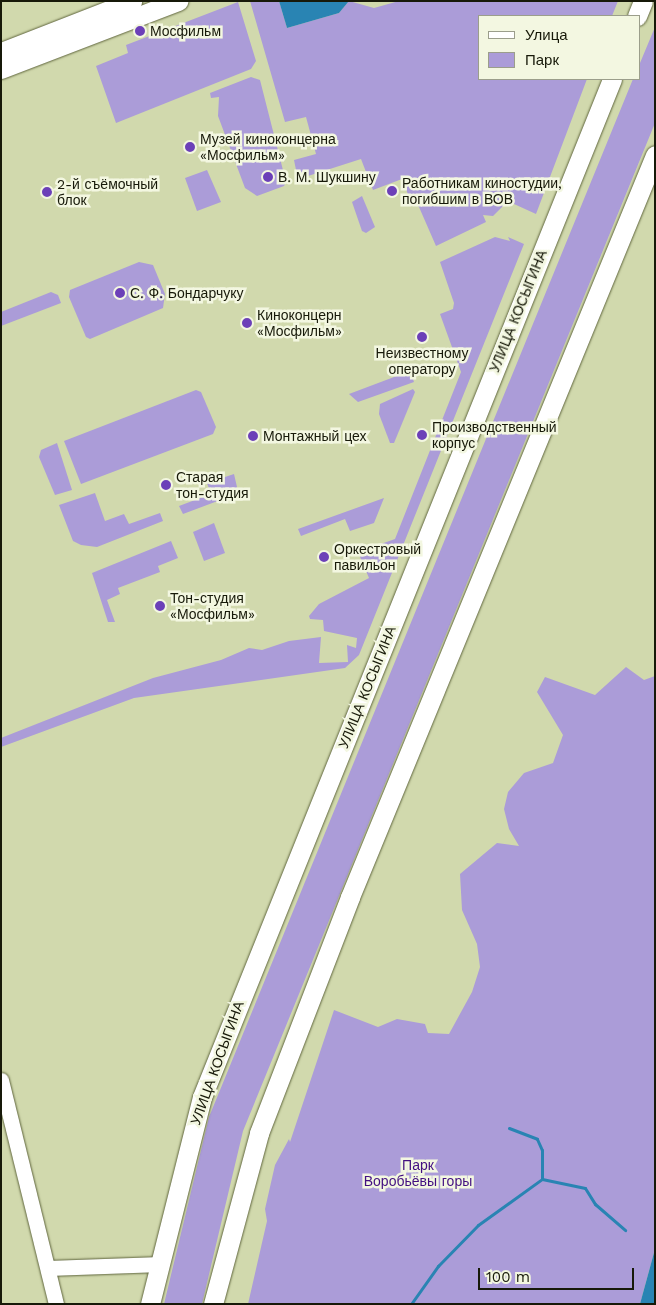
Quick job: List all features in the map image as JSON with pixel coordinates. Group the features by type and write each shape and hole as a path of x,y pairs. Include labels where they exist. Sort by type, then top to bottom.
{"main road":[{"path":"1,52 132,1"},
{"path":"1,69 178,1"},
{"path":"637,15 643,1"},
{"name":"УЛИЦА КОСЫГИНА","path":"150,1304 202,1097 612,80"},
{"path":"213,1304 259,1133 346,906 655,155"}],"street":[{"path":"1,1080 56,1304"},
{"path":"48,1268 161,1264"}],"green space":[{"path":"250,1 279,1 287,28 339,13 349,1 374,8 399,1 618,1 612,15 478,15 478,80 587,80 536,214 514,204 505,204 493,216 483,215 486,222 436,246 419,207 411,202 402,179 373,190 361,159 308,176 296,170 294,160 316,154 306,117 285,122"},
{"path":"238,2 256,61 251,69 116,123 96,66 128,53 126,45"},
{"path":"655,27 655,123 243,1131 202,1304 164,1304 209,1117 633,80 641,80 641,61"},
{"path":"251,77 260,80 286,182 284,186 257,196 245,188 218,116 219,97 211,98 210,93"},
{"path":"207,170 221,202 197,211 185,178"},
{"path":"362,196 375,227 366,233 362,231 352,202"},
{"path":"495,237 510,241 508,237 524,244 359,655 345,668 134,698 1,747 1,738 153,678 221,660 249,648 262,650 289,641 321,637 319,663 348,662 347,645 356,648 357,638 324,631 323,620 310,619 309,616 319,604 369,578 358,552 395,539 461,372 440,314 453,309 454,303 440,262"},
{"path":"139,262 153,265 165,294 163,308 90,339 86,337 69,297 70,290"},
{"path":"51,292 58,295 61,303 1,326 1,312"},
{"path":"410,371 414,382 358,402 349,394"},
{"path":"413,389 415,392 394,443 390,443 379,414 380,404"},
{"path":"196,390 201,392 216,427 213,434 81,484 64,441"},
{"path":"57,443 72,490 55,495 39,457 41,450"},
{"path":"234,474 237,487 231,496 183,514 179,506 211,494 207,483"},
{"path":"95,493 105,521 124,514 129,524 160,513 163,521 97,547 81,545 73,541 59,505"},
{"path":"384,498 374,523 350,531 345,519 301,536 298,529"},
{"path":"214,523 225,553 204,561 193,532"},
{"path":"171,541 178,558 158,566 160,572 118,588 120,594 107,600 115,622 108,622 92,573"},
{"name":"Парк Воробьёвы горы","path":"626,667 644,680 655,676 655,1249 640,1304 248,1304 267,1221 265,1209 275,1165 289,1139 290,1142 334,1010 378,1027 397,1019 425,1024 428,1033 449,1034 472,992 480,967 477,944 462,910 460,874 497,843 519,846 509,829 504,809 508,792 524,773 553,763 563,735 537,692 545,677 595,695"}],"water":[{"path":"279,1 349,1 339,13 287,28"},
{"path":"655,1249 655,1304 640,1304"}],"waterway":[{"path":"509,1128 537,1139 542,1150 542,1179 585,1188 595,1204 625,1230"},
{"path":"411,1304 438,1266 478,1225 542,1179"}],"place":[{"name":"Мосфильм","path":"140,31"},
{"name":"Музей киноконцерна «Мосфильм»","path":"190,147"},
{"name":"В. М. Шукшину","path":"268,177"},
{"name":"Работникам киностудии, погибшим в ВОВ","path":"392,191"},
{"name":"2-й съёмочный блок","path":"47,192"},
{"name":"С. Ф. Бондарчуку","path":"120,293"},
{"name":"Киноконцерн «Мосфильм»","path":"247,323"},
{"name":"Неизвестному оператору","path":"422,337"},
{"name":"Производственный корпус","path":"422,435"},
{"name":"Монтажный цех","path":"253,436"},
{"name":"Старая тон-студия","path":"166,485"},
{"name":"Оркестровый павильон","path":"324,557"},
{"name":"Тон-студия «Мосфильм»","path":"160,606"}]}
